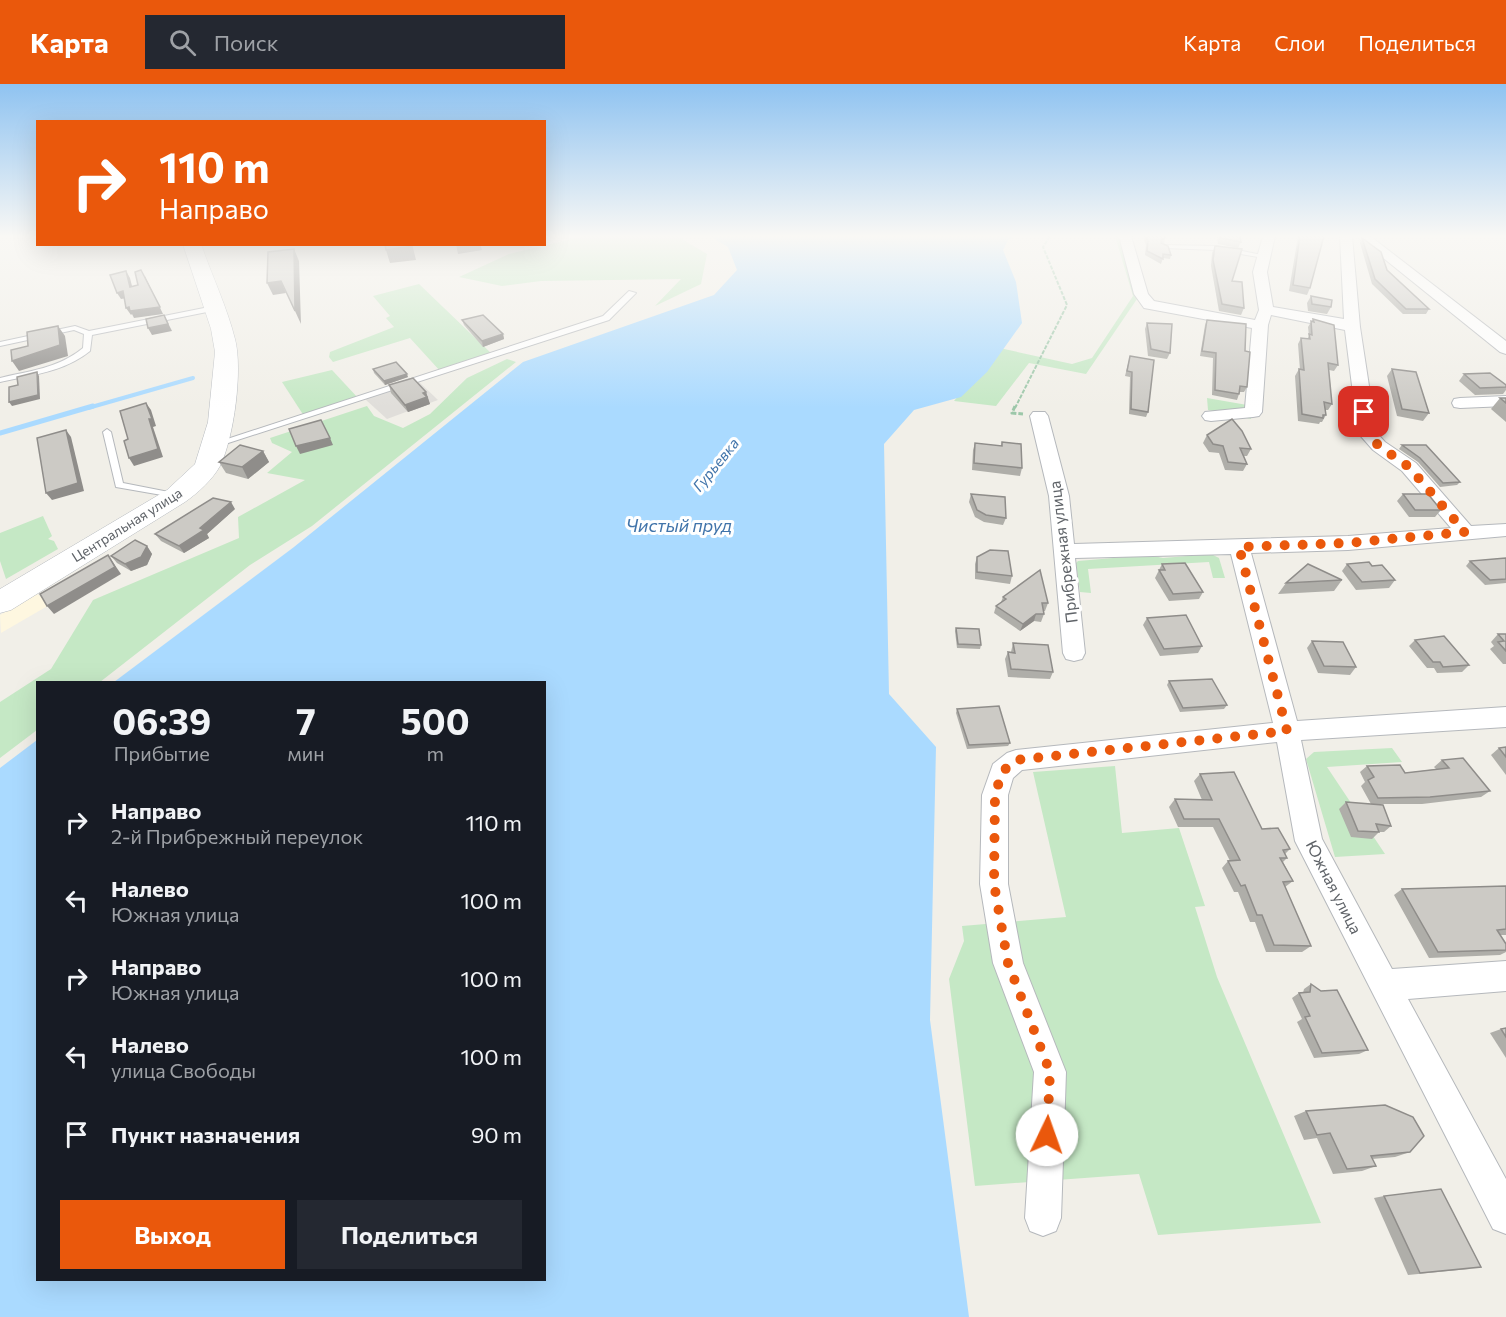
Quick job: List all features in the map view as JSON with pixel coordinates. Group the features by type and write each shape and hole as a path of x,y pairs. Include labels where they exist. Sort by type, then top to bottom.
{"main road":[{"name":"Центральная улица","path":"0,603 176,496 191,484 208,465 216,444 226,372 225,343 209,294"}],"street":[{"path":"1141,294 1149,305 1263,317 1340,322 1352,327"},
{"path":"1212,416 1253,412 1263,317 1261,294"},
{"path":"1350,294 1366,433 1379,446 1409,467 1465,532"},
{"path":"1435,294 1506,349"},
{"path":"1460,403 1506,401"},
{"name":"Прибрежная улица","path":"1039,416 1059,496 1074,653"},
{"path":"1065,551 1348,543 1506,530"},
{"name":"Южная улица","path":"1239,547 1287,731 1309,841 1506,1216"},
{"path":"1043,1218 1050,1072 1008,963 994,884 995,795 1002,772 1016,760 1287,731 1506,717"},
{"path":"1386,985 1506,976"}],"lane":[{"path":"216,444 606,318 631,294"},
{"path":"0,344 75,328 88,333 214,308"},
{"path":"0,380 77,360 87,350 88,333"},
{"path":"107,432 118,485 176,496"}],"path":[{"path":"1039,416 1012,412 1067,306 1062,294"}],"shaded area":[{"path":"417,380 438,400 387,419 365,399"},
{"path":"37,594 51,604 1,633 0,615"}],"green space":[{"path":"382,294 429,294 493,355 441,372 410,338 333,362 329,357 330,352 394,327 386,318 390,316 373,296"},
{"path":"667,294 681,294 655,306"},
{"path":"1132,294 1135,294 1137,299 1086,374 1029,363 996,406 954,401 981,369 995,347 1072,364 1092,358 1133,296"},
{"path":"507,359 516,362 312,526 250,565 101,681 36,681 36,731 0,758 0,702 51,669 93,600 239,538 238,517 305,480 267,473 292,452 272,443 270,438 367,406 374,416 403,428 430,414 467,378"},
{"path":"332,370 358,398 304,416 282,382"},
{"path":"1207,398 1253,406 1251,419 1208,410"},
{"path":"43,516 52,536 48,539 54,541 58,549 6,579 0,561 0,533"},
{"path":"1211,554 1219,558 1225,578 1213,578 1209,562 1088,569 1091,593 1080,592 1076,563 1078,561 1149,555 1163,558"},
{"path":"1392,748 1402,762 1327,767 1385,854 1335,857 1306,759 1314,752"},
{"path":"1115,766 1122,833 1179,828 1205,906 1195,907 1217,977 1321,1223 1158,1235 1139,1174 975,1186 949,979 964,941 962,926 1066,917 1033,772"}],"water":[{"name":"Чистый пруд","path":"1018,294 1022,323 987,372 961,397 914,410 884,444 889,694 936,747 930,1020 969,1317 0,1317 0,768 36,741 36,1281 546,1281 546,681 115,681 294,547 523,362 714,295"}],"building":[{"path":"123,294 153,294 160,307 130,311 129,307 126,308"},
{"path":"287,294 295,294 295,311"},
{"path":"1220,294 1243,294 1244,308 1222,304"},
{"path":"1390,294 1412,294 1429,309 1406,309"},
{"path":"1311,296 1332,300 1331,307 1312,304"},
{"path":"164,315 168,324 148,328 146,319"},
{"path":"483,315 503,334 482,341 462,320"},
{"path":"1313,319 1334,325 1338,365 1328,363 1332,404 1324,402 1326,415 1323,415 1323,418 1302,414 1299,369 1304,370 1301,338 1310,339"},
{"path":"1207,320 1246,324 1245,351 1250,352 1247,387 1240,386 1239,394 1215,390 1216,353 1202,351"},
{"path":"1147,323 1172,324 1170,353 1151,349"},
{"path":"58,326 60,345 12,361 11,350 28,346 27,332"},
{"path":"1130,356 1154,360 1148,412 1131,409 1132,372 1127,371"},
{"path":"396,362 407,374 384,381 373,369"},
{"path":"1392,369 1416,372 1429,413 1402,409"},
{"path":"37,372 38,395 9,402 9,387 18,385 17,377"},
{"path":"1490,373 1506,387 1480,388 1464,374"},
{"path":"413,378 426,392 423,393 427,397 405,405 389,385"},
{"path":"146,403 158,449 129,458 124,441 128,439 120,411"},
{"path":"1232,419 1242,431 1251,449 1240,448 1247,464 1228,462 1223,446 1213,444 1207,435"},
{"path":"321,420 330,438 296,446 289,429"},
{"path":"66,430 78,483 46,493 37,438"},
{"path":"1002,442 1021,444 1022,468 974,463 975,443 1002,446"},
{"path":"240,445 263,451 242,467 219,462"},
{"path":"1402,445 1426,445 1460,482 1443,483 1420,458"},
{"path":"971,494 1005,497 1006,518 986,515 977,510"},
{"path":"1403,494 1428,494 1441,510 1415,510"},
{"path":"213,498 231,502 200,528 204,530 179,546 155,534"},
{"path":"135,540 147,546 141,557 125,564 111,556"},
{"path":"990,550 1008,551 1012,576 977,572 977,557"},
{"path":"108,555 115,567 47,606 40,594"},
{"path":"1506,558 1506,579 1490,580 1470,561"},
{"path":"1369,562 1372,566 1382,565 1395,580 1362,582 1347,564"},
{"path":"1185,563 1203,592 1173,594 1159,570 1165,570 1162,564"},
{"path":"1308,564 1342,580 1286,583"},
{"path":"1040,570 1048,603 1042,603 1044,614 1036,614 1023,624 996,606 1006,599 1003,597"},
{"path":"1186,615 1202,646 1164,649 1147,618"},
{"path":"956,628 979,629 981,645 958,644"},
{"path":"1498,634 1506,634 1506,651 1498,642 1504,641"},
{"path":"1444,636 1469,665 1443,667 1440,662 1433,662 1415,640"},
{"path":"1312,641 1343,642 1356,667 1324,666"},
{"path":"1013,643 1048,645 1053,672 1011,669 1008,652 1015,653"},
{"path":"1212,679 1227,705 1183,708 1169,681"},
{"path":"999,706 1010,743 969,745 957,709"},
{"path":"1506,747 1506,757 1499,748"},
{"path":"1463,758 1490,791 1430,797 1378,798 1368,780 1374,777 1367,766 1400,765 1405,773 1449,768 1442,760"},
{"path":"1234,772 1262,829 1278,828 1290,849 1283,850 1287,858 1280,858 1293,881 1283,882 1311,946 1274,945 1262,915 1257,915 1245,885 1241,886 1228,861 1240,860 1219,819 1184,819 1175,799 1212,800 1200,774"},
{"path":"1346,802 1383,805 1391,826 1376,824 1379,832 1358,831"},
{"path":"1506,886 1506,929 1497,930 1506,944 1506,950 1438,952 1402,889"},
{"path":"1311,984 1321,991 1337,990 1368,1050 1322,1053 1305,1017 1310,1016 1299,993 1310,992"},
{"path":"1385,1105 1413,1117 1424,1136 1410,1152 1371,1156 1376,1166 1347,1169 1330,1133 1317,1135 1306,1111"},
{"path":"1441,1189 1481,1267 1420,1273 1384,1196"}],"waterway":[{"path":"88,408 193,378"},
{"path":"0,433 93,406"}],"route":[{"path":"1047,1135 1050,1072 1008,963 994,884 995,795 1002,772 1016,760 1287,731 1239,547 1348,543 1465,532 1409,467 1379,446 1366,433 1364,412"}],"water label":[{"name":"Гурьевка","path":"716,465"}]}
